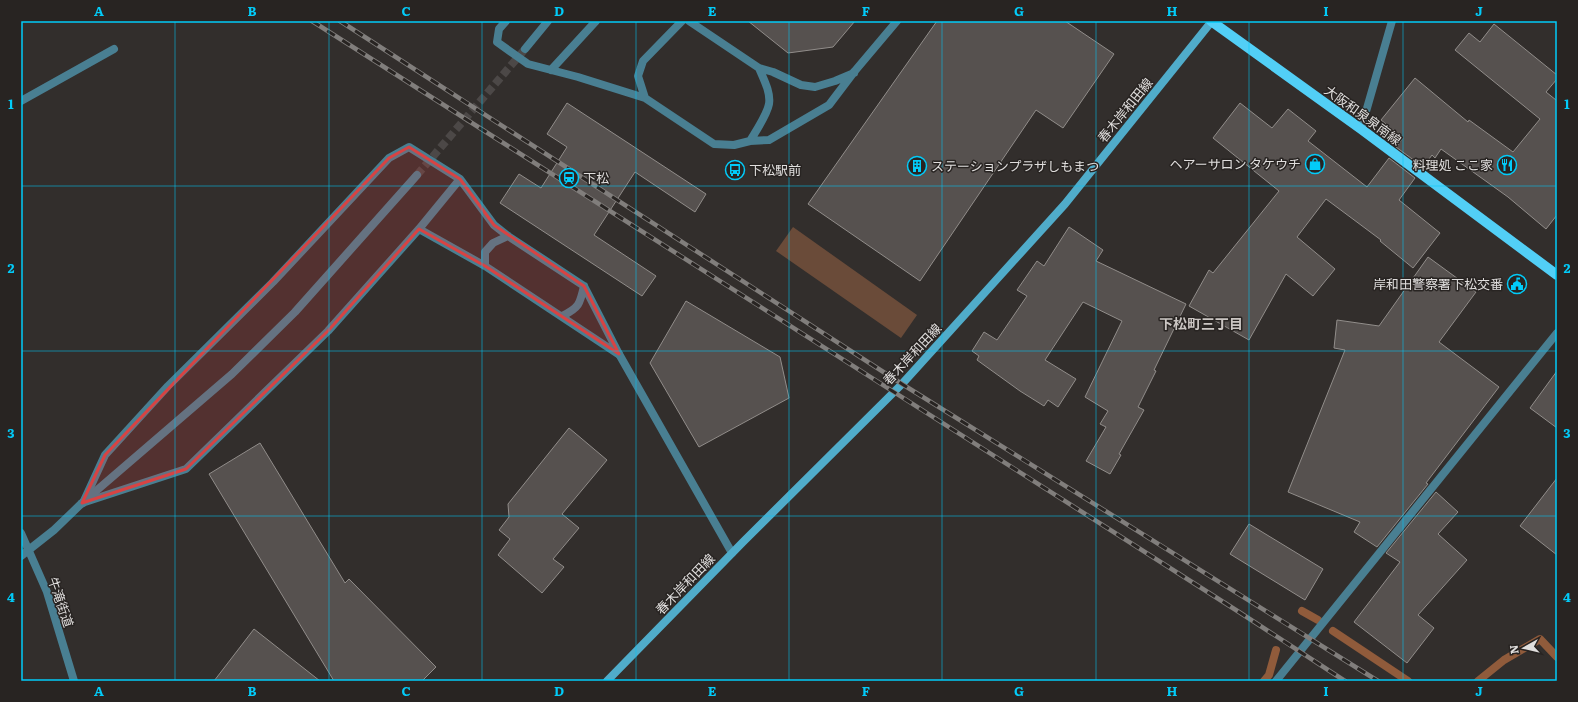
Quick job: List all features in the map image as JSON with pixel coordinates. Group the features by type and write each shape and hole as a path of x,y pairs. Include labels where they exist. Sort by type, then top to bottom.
{"main road":[{"name":"大阪和泉泉南線","path":"1212,21 1361,129 1557,275"},
{"name":"春木岸和田線","path":"611,680 732,553 902,384 1060,210 1212,21"}],"street":[{"path":"506,21 499,29 497,42 528,64 645,98 714,144 734,145 750,141 769,140 829,105 854,72 897,21"},
{"path":"525,49 548,21"},
{"path":"551,70 596,21"},
{"path":"645,98 638,76 643,61 682,21"},
{"path":"688,21 759,68 773,72 801,85 815,87 835,81 854,72"},
{"path":"1361,129 1392,21"},
{"path":"21,101 114,50"},
{"path":"750,141 769,104 766,83 759,68"},
{"path":"82,503 105,455 168,386 273,282 388,158 409,147 460,178 494,225 508,236 584,286 619,354 732,553"},
{"path":"21,556 54,530 82,503 232,374 295,312 417,175"},
{"path":"82,503 186,469 328,331 419,229 460,178"},
{"path":"419,229 485,266 619,354"},
{"path":"485,266 485,252 493,243 508,236"},
{"path":"562,316 574,310 581,299 584,286"},
{"path":"1276,681 1557,333"},
{"name":"牛滝街道","path":"21,532 47,592 74,681"}],"highlighted area":[{"path":"409,147 460,179 494,225 584,286 619,354 485,266 419,229 328,331 186,469 82,503 105,455 389,158"}],"shaded area":[{"path":"793,227 917,315 901,338 776,251"}],"building":[{"path":"748,21 855,21 833,47 788,53"},
{"name":"ステーションプラザしもまつ","path":"937,21 1065,21 1114,54 1063,128 1036,110 920,281 808,204"},
{"path":"1494,24 1557,75 1557,79 1546,92 1556,100 1557,99 1557,215 1546,229 1508,197 1441,149 1435,158 1432,155 1423,167 1396,147 1403,138 1381,120 1415,78 1468,122 1469,120 1513,152 1540,119 1455,50 1469,33 1480,42"},
{"path":"567,103 706,194 695,212 635,172 594,235 656,276 642,296 500,203 519,174 541,188 567,147 547,134"},
{"path":"1240,103 1272,128 1288,109 1316,131 1308,141 1367,187 1389,158 1415,178 1399,200 1440,233 1413,268 1380,241 1381,240 1326,199 1297,237 1335,269 1313,296 1286,274 1249,340 1189,306 1209,270 1213,273 1279,191 1213,138"},
{"path":"1069,227 1103,250 1096,261 1186,304 1138,407 1144,410 1119,454 1121,455 1110,474 1086,461 1106,427 1100,424 1108,411 1085,397 1122,321 1083,302 1045,360 1076,379 1058,407 1048,400 1044,406 1020,391 977,360 979,356 972,351 984,332 997,340 1027,296 1017,290 1037,261 1044,266"},
{"path":"1428,257 1476,292 1439,342 1499,387 1426,483 1428,484 1377,547 1354,532 1360,522 1288,492 1345,350 1334,348 1337,320 1379,326"},
{"path":"686,301 780,357 789,398 699,447 650,363"},
{"path":"1557,371 1557,428 1530,408"},
{"path":"569,428 607,460 562,514 579,528 553,559 564,567 542,593 498,555 510,539 499,530 509,517 508,504"},
{"path":"260,443 345,583 349,579 436,667 422,681 334,681 209,474"},
{"path":"1557,478 1557,555 1520,526"},
{"path":"1436,492 1458,512 1438,534 1467,560 1418,615 1434,628 1407,663 1354,622 1400,562 1386,553"},
{"path":"1249,524 1323,569 1305,600 1230,554"},
{"path":"254,629 320,681 214,681"}],"waterway":[{"path":"1302,611 1318,620"},
{"path":"1333,631 1408,681"},
{"path":"1478,681 1504,660 1540,639 1557,657"},
{"path":"1264,681 1269,675 1276,650"}],"tunnel":[{"path":"417,175 525,49"}],"railway":[{"path":"312,21 1345,681"},
{"path":"340,21 902,384 1378,681"}],"place":[{"name":"ヘアーサロン タケウチ","path":"1315,164"},
{"name":"料理処 ここ家","path":"1507,165"},
{"name":"ステーションプラザしもまつ","path":"917,166"},
{"name":"下松駅前","path":"735,170"},
{"name":"下松","path":"569,178"},
{"name":"岸和田警察署下松交番","path":"1517,284"}],"district":[{"name":"下松町三丁目","path":"1201,324"}]}
